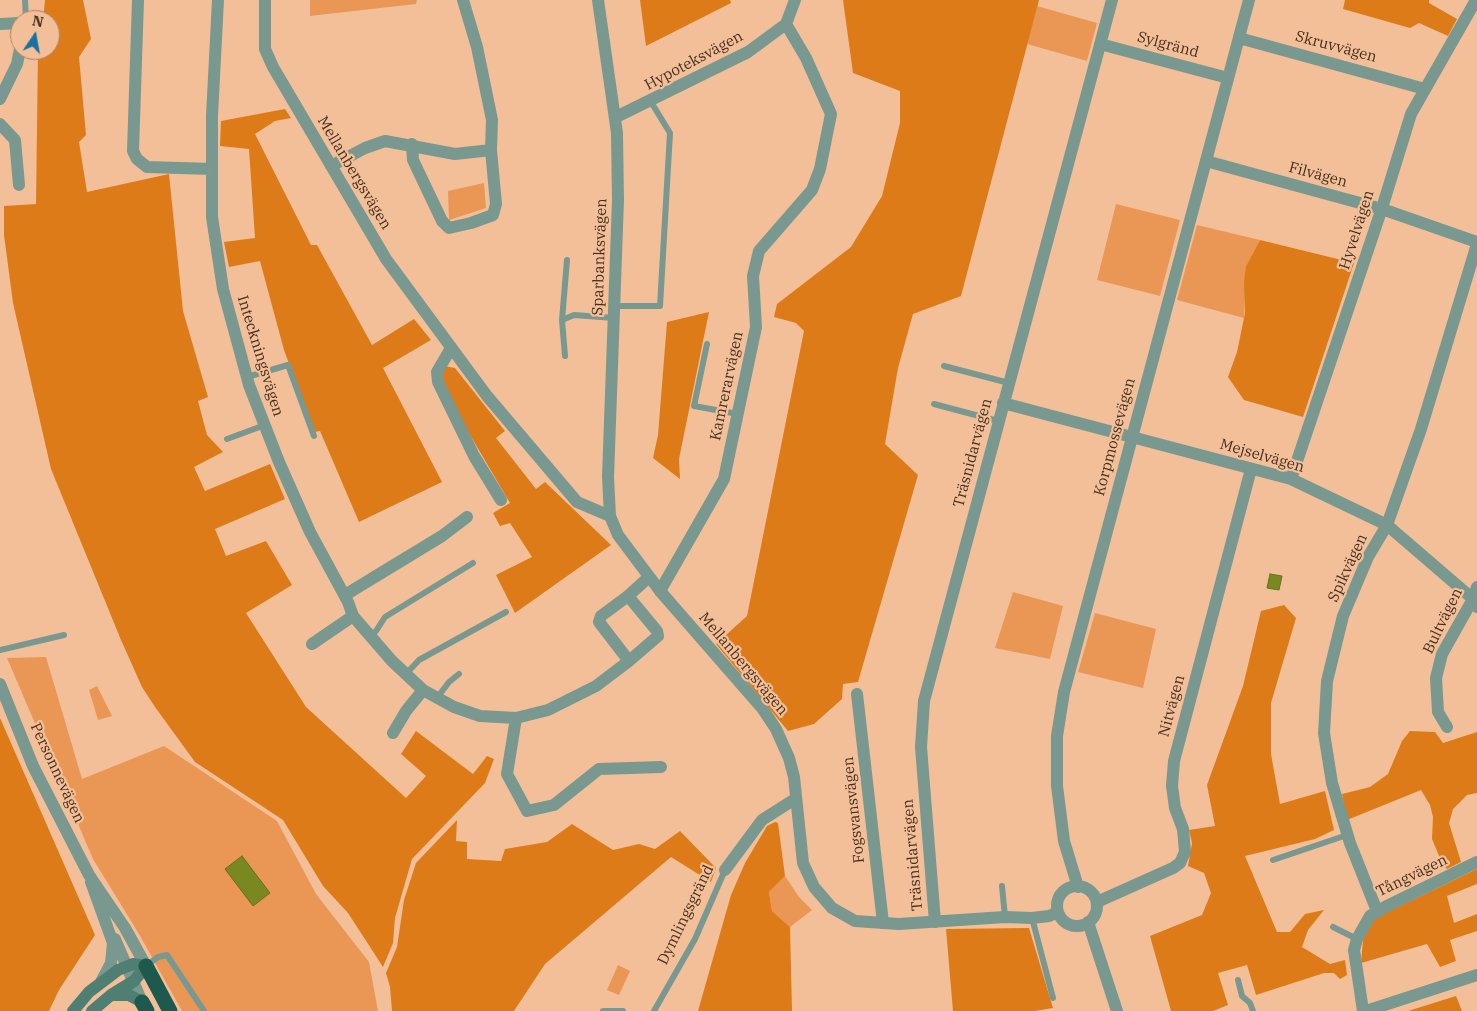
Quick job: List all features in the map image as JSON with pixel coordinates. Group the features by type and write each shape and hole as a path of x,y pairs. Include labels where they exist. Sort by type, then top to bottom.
{"highway":[{"path":"146,966 170,1011"}],"main road":[{"path":"73,1011 102,980 127,965 146,966 134,981 110,995 92,1011"},
{"name":"Personnevägen","path":"110,995 123,993 145,1006"}],"street":[{"path":"138,0 133,151 137,159 147,166 212,169"},
{"name":"Inteckningsvägen","path":"218,0 212,116 212,217 223,289 247,377 265,425 310,532 345,595 353,616 423,690 454,707 480,716 516,718 548,710 596,686 658,636 658,631 628,596"},
{"name":"Mellanbergsvägen","path":"265,0 265,49 273,67 386,259 487,396 577,502 610,516 627,549 660,591 770,719 789,758 794,777 803,863 814,887 832,908 847,917 866,922 883,923 935,922 1004,917 1032,918 1049,916 1058,912"},
{"path":"412,144 413,160 442,222 449,228 494,215 496,204 491,150 492,120 477,46 463,0"},
{"name":"Sparbanksvägen","path":"598,0 616,117 618,194 608,477 610,516"},
{"path":"786,24 795,0"},
{"name":"Träsnidarvägen","path":"935,922 920,747 924,701 1112,0"},
{"name":"Korpmossevägen","path":"1078,886 1064,841 1057,793 1056,763 1060,712 1080,626 1249,0"},
{"name":"Hyvelvägen","path":"1291,479 1382,209 1411,114 1476,0"},
{"name":"Hypoteksvägen","path":"616,117 651,102 748,52 786,24"},
{"name":"Kamrerarvägen","path":"660,591 724,479 756,327 753,276 759,251 812,190 820,169 831,114 806,58 786,24"},
{"name":"Skruvvägen","path":"1239,38 1425,89"},
{"name":"Sylgränd","path":"1100,44 1228,78"},
{"path":"2,91 15,60"},
{"path":"0,124 15,140 19,185"},
{"path":"331,166 365,148 386,141 412,144 455,154 491,150"},
{"name":"Filvägen","path":"1206,161 1382,209 1477,243"},
{"name":"Spikvägen","path":"1377,911 1347,834 1332,783 1324,733 1327,681 1343,616 1368,557 1387,526 1421,429 1477,243"},
{"path":"451,348 437,372 438,382 474,456 501,500"},
{"name":"Mejselvägen","path":"1003,403 1132,436 1251,470 1291,479 1387,526 1476,598"},
{"name":"Nitvägen","path":"1097,902 1173,868 1180,863 1184,852 1183,829 1175,808 1172,786 1174,761 1251,470"},
{"path":"345,595 442,536 466,517"},
{"path":"629,661 599,622 601,616 628,596 649,577"},
{"name":"Bultvägen","path":"1447,727 1438,712 1436,678 1442,654 1450,636 1476,598"},
{"path":"312,644 353,616"},
{"name":"Personnevägen","path":"0,684 33,766 89,875 114,910 146,966"},
{"path":"393,732 406,711 423,690"},
{"name":"Fogsvansvägen","path":"857,694 883,923"},
{"path":"516,718 508,774 527,811 554,804 599,769 661,767"},
{"name":"Dymlingsgränd","path":"725,870 762,820 795,799"},
{"name":"Tångvägen","path":"1365,1011 1355,963 1357,939 1370,916 1477,862"},
{"name":"Personnevägen","path":"89,875 96,900 106,924 145,1006"},
{"path":"1078,886 1093,893 1097,902 1096,912 1088,922 1081,926 1071,926 1065,922 1058,912 1057,902 1064,890 1078,886"},
{"path":"1088,922 1117,1011"},
{"name":"Personnevägen","path":"102,980 112,963 113,953 111,933 106,924"},
{"path":"1365,1011 1477,975"}],"lane":[{"path":"562,320 574,316 660,306 670,132 651,102"},
{"path":"565,356 562,320 567,260"},
{"path":"707,344 694,406 738,414"},
{"path":"247,377 288,365 314,436"},
{"path":"944,366 1009,383"},
{"path":"934,404 998,421"},
{"path":"227,439 265,425"},
{"path":"370,636 376,631 385,617 473,563"},
{"path":"406,674 419,660 506,612"},
{"path":"0,650 64,635"},
{"path":"437,698 448,682 459,674"},
{"path":"1273,860 1347,834"},
{"name":"Dymlingsgränd","path":"654,1011 695,939 725,870"},
{"path":"1002,886 1004,917"},
{"path":"1032,918 1053,998"},
{"path":"1333,927 1357,939"},
{"path":"146,966 158,957 167,955 204,1011"},
{"path":"1238,980 1242,996 1250,1003 1253,1011"},
{"path":"603,1011 623,1011"}],"shaded area":[{"path":"45,0 83,0 91,39 79,57 86,135 79,142 87,192 169,174 183,311 208,397 198,401 207,435 223,452 194,467 205,491 270,464 285,499 215,529 226,556 266,541 292,585 246,613 306,707 406,798 426,776 401,754 416,731 473,774 487,756 494,759 485,783 412,859 395,918 393,943 383,967 348,913 323,886 283,820 195,762 155,707 142,687 121,640 51,469 13,303 4,235 4,206 36,204 38,60 60,60 60,10 44,10"},
{"path":"310,0 417,0 416,4 310,16"},
{"path":"640,0 730,0 731,3 646,46"},
{"path":"843,0 1039,0 961,296 913,314 898,368 885,444 918,475 858,682 843,684 842,699 814,724 788,731 716,644 747,616 804,331 796,323 774,317 777,304 851,247 882,196 900,123 900,91 853,73"},
{"path":"1345,0 1429,0 1429,3 1457,19 1448,36 1419,23 1410,28 1343,9"},
{"path":"1037,6 1097,23 1087,61 1027,44"},
{"path":"285,109 291,118 275,121 255,134 311,245 317,245 372,345 414,319 431,340 383,368 442,482 359,522 320,431 314,432 284,350 260,261 229,267 224,242 255,238 249,149 220,146 221,121"},
{"path":"484,183 486,208 449,220 448,191"},
{"path":"1116,204 1180,220 1160,296 1097,280"},
{"path":"1197,225 1260,240 1246,266 1244,318 1177,300"},
{"path":"1260,240 1354,263 1303,417 1244,400 1228,377 1237,352 1245,313 1244,282 1246,266"},
{"path":"709,312 679,459 680,479 653,458 658,435 667,322"},
{"path":"444,366 455,368 505,431 496,438 536,489 545,482 611,545 515,613 496,575 532,557 510,523 500,526 493,513 510,503 440,384"},
{"path":"1270,574 1282,576 1279,590 1267,588"},
{"path":"1013,592 1063,606 1050,659 995,648"},
{"path":"1284,605 1296,618 1271,703 1271,754 1280,804 1325,791 1334,830 1315,839 1245,856 1277,932 1290,932 1305,914 1324,910 1308,930 1302,947 1330,964 1345,960 1347,975 1340,979 1334,973 1324,973 1256,995 1247,965 1218,973 1228,1005 1213,1011 1171,1011 1150,936 1202,915 1211,893 1204,873 1188,866 1192,843 1189,830 1215,826 1207,785 1243,686 1261,611"},
{"path":"1095,613 1156,629 1143,688 1078,672"},
{"path":"46,657 82,779 164,746 277,821 316,894 369,962 378,1011 182,1011 139,934 93,859 7,658"},
{"path":"97,686 112,716 98,720 89,690"},
{"path":"0,718 95,935 59,990 49,1011 0,1011"},
{"path":"1410,731 1435,732 1443,743 1477,732 1477,793 1467,795 1453,809 1449,823 1461,862 1447,869 1442,863 1432,839 1433,817 1430,805 1421,790 1347,820 1342,794 1370,787 1388,774 1402,741"},
{"path":"457,820 456,841 467,842 467,859 501,861 505,849 547,842 572,824 613,850 639,844 655,849 680,831 716,868 711,882 671,857 545,964 514,1011 392,1011 390,987 386,973 397,947 404,900 416,863"},
{"path":"775,822 778,823 785,876 769,892 772,911 790,927 792,1011 698,1011 731,895 745,863 767,826"},
{"path":"242,856 270,893 253,906 225,869"},
{"path":"1477,869 1477,884 1447,896 1454,923 1477,914 1477,931 1450,940 1456,961 1440,967 1427,944 1361,963 1363,940 1373,919"},
{"path":"785,876 799,897 812,910 790,927 772,911 769,892"},
{"path":"1029,928 1053,1008 1035,1011 953,1011 946,929"},
{"path":"618,965 630,971 619,995 607,990"},
{"path":"1456,996 1462,1011 1408,1011"}]}
